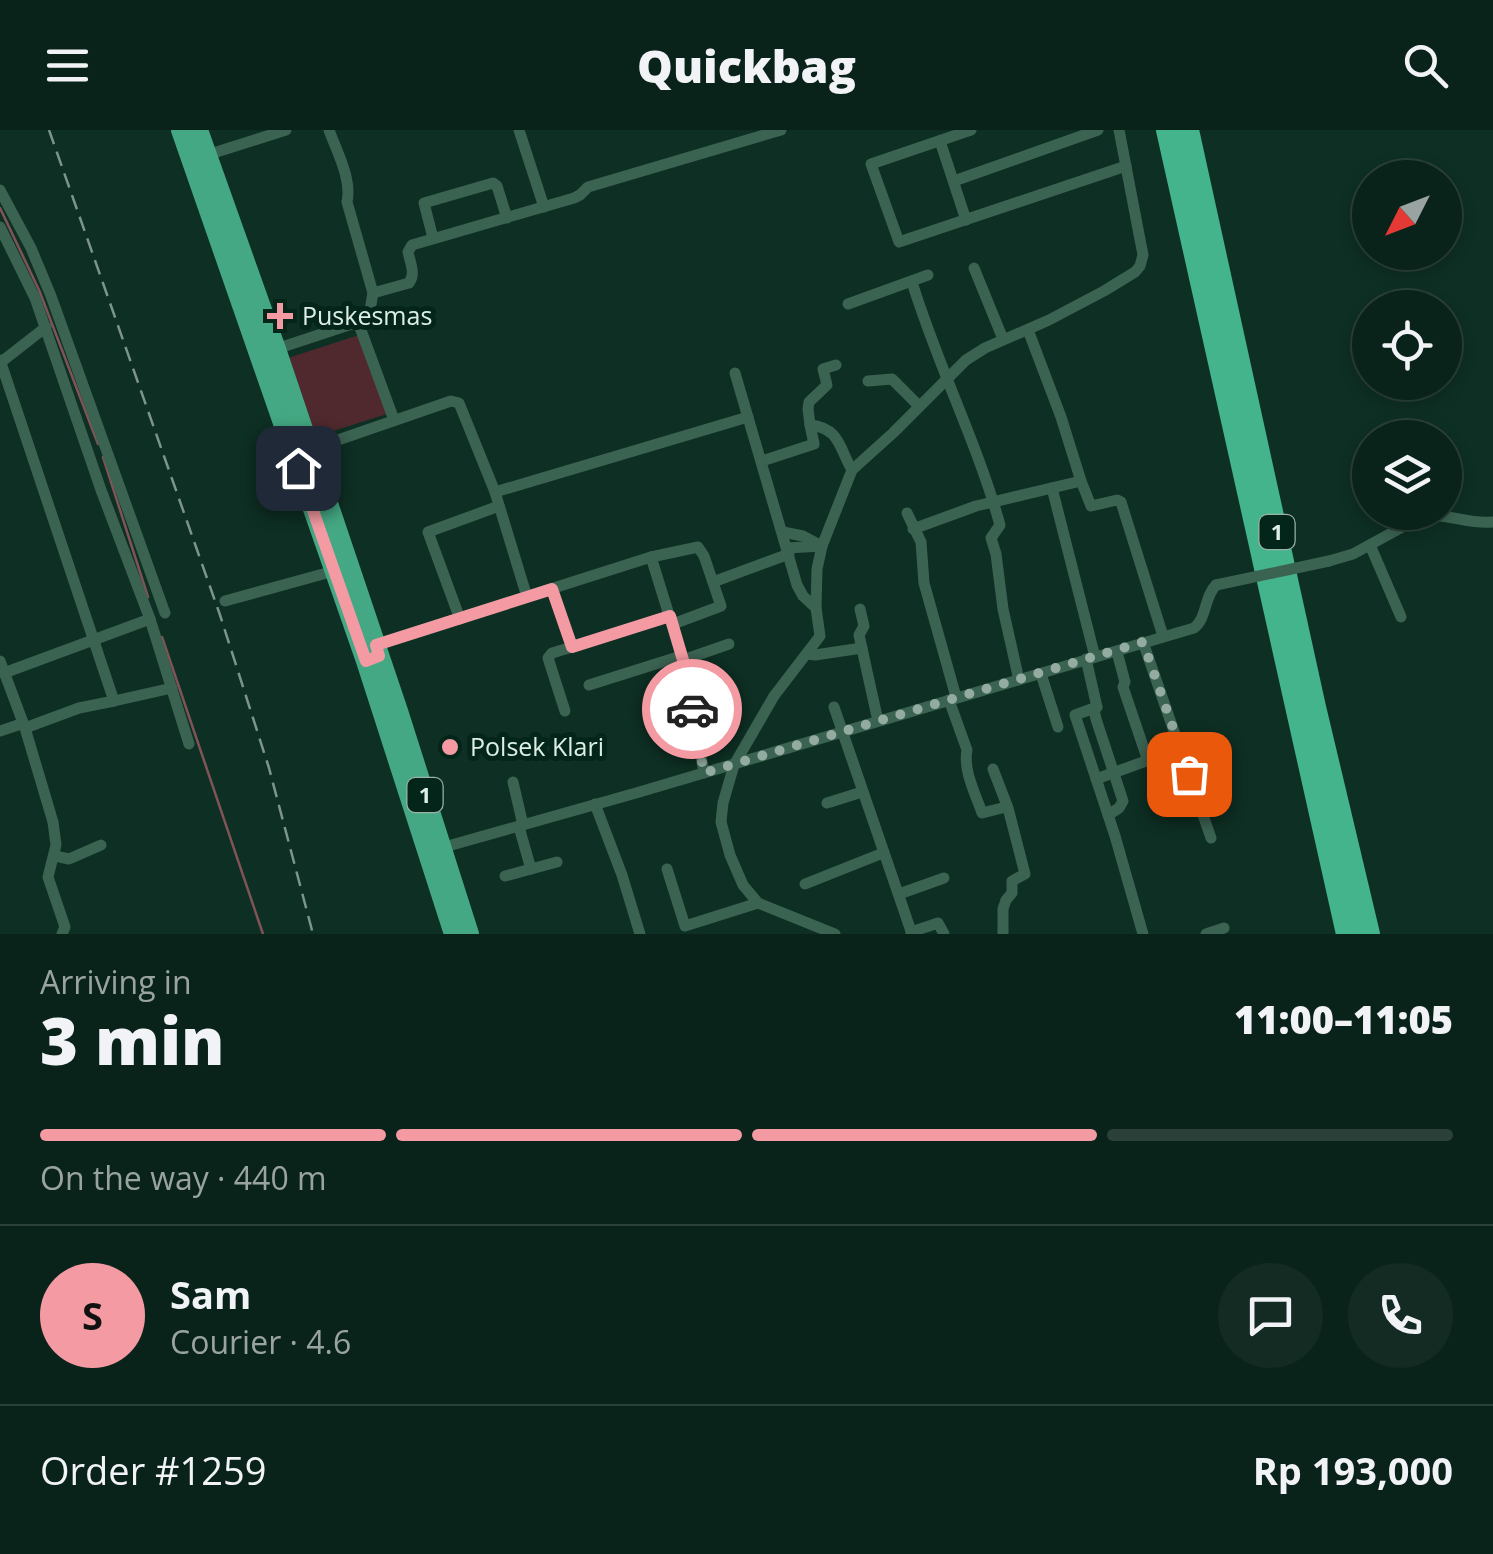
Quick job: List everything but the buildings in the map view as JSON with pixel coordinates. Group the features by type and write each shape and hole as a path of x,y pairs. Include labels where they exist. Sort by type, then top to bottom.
{"highway":[{"name":"1","path":"181,130 310,450 374,654 454,934"},
{"name":"1","path":"198,130 334,571 374,654 469,934"},
{"name":"1","path":"1168,130 1347,934"},
{"name":"1","path":"1188,130 1368,934"}],"street":[{"path":"207,155 286,130"},
{"path":"268,352 358,322 370,310 373,293 347,202 350,190 329,130"},
{"path":"519,130 544,207"},
{"path":"373,293 410,282 413,276 408,250 412,245 580,195 588,186 782,130"},
{"path":"970,130 870,164 897,241 920,229 966,220 1126,166"},
{"path":"954,181 1098,130"},
{"path":"834,934 758,903 743,885 722,830 723,802 734,765 774,696 820,636 817,569 852,470 966,360 1104,291 1140,266 1143,254 1119,130"},
{"path":"940,141 966,220"},
{"path":"433,238 424,203 493,183 508,218"},
{"path":"0,190 5,213 31,248 49,317 140,570 150,618 190,744"},
{"path":"0,227 43,297"},
{"path":"974,268 1003,339"},
{"path":"848,304 928,275"},
{"path":"912,282 1000,524 991,538 1002,609 1020,680"},
{"path":"49,317 0,362 114,701"},
{"path":"358,322 394,420"},
{"path":"1028,330 1091,506 1121,502 1163,636"},
{"path":"762,461 814,444 809,402 827,385 823,369 836,365"},
{"path":"735,374 797,585 816,608"},
{"path":"868,380 892,378 920,406"},
{"path":"310,450 451,400 459,404 495,492 527,597"},
{"path":"495,492 748,416"},
{"path":"810,425 824,427 834,435 852,470"},
{"path":"913,529 976,506 1081,480"},
{"path":"1052,488 1091,658 1096,719 1123,800 1119,808 1108,814"},
{"path":"460,618 428,532 499,506"},
{"path":"906,513 921,542 924,583 969,774 982,813 1006,806"},
{"path":"441,848 734,765 1198,625 1210,590 1216,586 1353,554 1427,516 1493,522"},
{"path":"783,532 822,546"},
{"path":"1370,545 1401,617"},
{"path":"713,582 788,551 822,546"},
{"path":"374,654 460,618 652,557 698,547 721,607 552,653 548,658 565,711"},
{"path":"652,557 682,658 704,773"},
{"path":"140,570 166,614"},
{"path":"225,601 334,571"},
{"path":"552,589 572,647"},
{"path":"860,609 864,626 859,635 878,720"},
{"path":"62,934 66,927 48,877 56,845 53,822 2,667 94,640 150,618"},
{"path":"1143,642 1210,838"},
{"path":"589,685 728,644"},
{"path":"806,654 862,648"},
{"path":"1096,779 1146,761 1147,757 1123,687 1117,652"},
{"path":"1040,674 1058,727"},
{"path":"0,731 172,688"},
{"path":"1097,706 1075,714 1143,934"},
{"path":"834,708 911,933 938,923 944,934"},
{"path":"993,769 1025,874 1012,882 1012,893 1004,904 1003,934"},
{"path":"513,782 531,870"},
{"path":"827,803 862,792"},
{"path":"595,804 640,934"},
{"path":"54,856 70,859 101,845"},
{"path":"805,884 883,853"},
{"path":"505,876 557,862"},
{"path":"667,869 685,926 758,903"},
{"path":"899,894 944,878"},
{"path":"1206,934 1224,928"}],"shaded area":[{"path":"362,334 387,414 311,438 285,359"}],"waterway":[{"path":"0,208 39,290 98,444"},
{"path":"103,457 148,597"},
{"path":"162,637 263,934"}],"railway":[{"path":"49,130 220,615 269,768 313,934"}],"way so far":[{"path":"692,709 704,773 1143,642 1189,774"}],"place":[{"name":"Puskesmas","path":"280,316"},
{"name":"Polsek Klari","path":"450,747"}],"route":[{"path":"298,468 366,661 379,656 376,645 552,589 572,647 670,616 692,709"}]}
